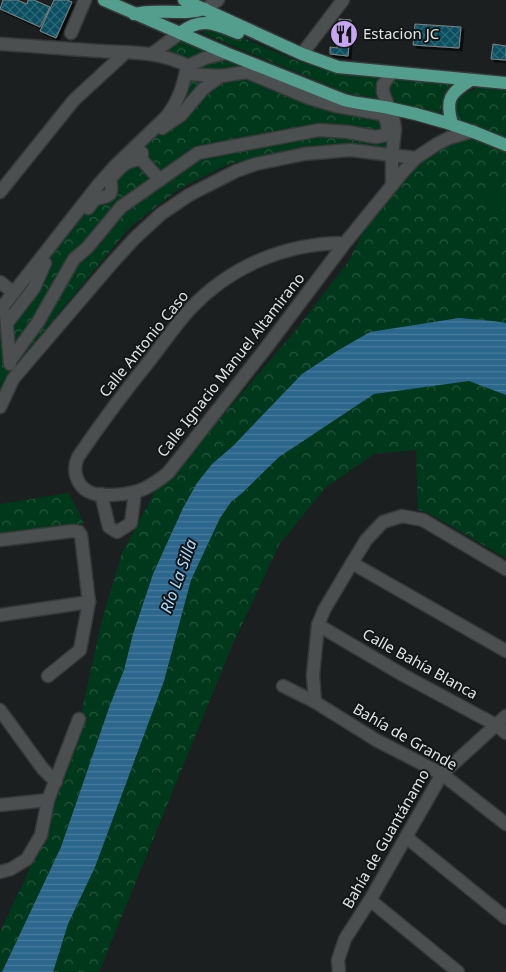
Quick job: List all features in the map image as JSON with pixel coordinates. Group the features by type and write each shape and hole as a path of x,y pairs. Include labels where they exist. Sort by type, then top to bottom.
{"main road":[{"path":"104,0 226,54 344,100 389,108 452,124 506,145"},
{"path":"184,0 302,54 338,67 506,83"},
{"path":"134,14 150,10 185,13 205,9"},
{"path":"180,33 193,25 206,22 240,34 266,38"},
{"path":"452,124 448,107 450,98 456,90 471,80"}],"street":[{"path":"71,33 85,0"},
{"path":"205,9 218,0"},
{"path":"302,54 343,0"},
{"path":"157,24 160,37 157,50"},
{"path":"0,44 125,53 157,50 180,33"},
{"path":"10,361 38,322 74,259 87,248 121,207 198,153 318,130 382,136 386,135 388,131 387,122 382,114 336,106 309,98 247,72 221,76 187,70 175,60 157,50"},
{"path":"2,184 74,100 125,53"},
{"path":"13,379 7,323 2,307 105,178 167,116 179,98 187,70 205,58 226,54"},
{"path":"387,154 395,130 383,92 383,85 391,73"},
{"path":"141,159 145,142 181,115 203,89 221,76"},
{"name":"Calle Ignacio Manuel Altamirano","path":"101,494 135,492 158,480 177,463 392,184 416,158 449,138 473,131"},
{"path":"382,136 392,184"},
{"path":"0,407 13,379 135,238 161,214 189,196 236,171 280,158 328,151 350,150 416,158"},
{"path":"141,159 160,180"},
{"path":"7,323 34,288 43,265 95,199 109,196 112,187 110,179 126,162 141,159"},
{"name":"Calle Antonio Caso","path":"101,494 93,493 80,484 74,472 74,465 162,344 190,309 221,280 276,253 321,243 345,243"},
{"path":"0,282 14,293"},
{"path":"101,494 109,528 117,532 131,523 135,492"},
{"path":"315,702 313,675 318,625 324,610 366,540 383,522 402,516 423,520 506,569"},
{"path":"0,540 73,531 79,532 82,539 89,602 80,650 48,676"},
{"path":"352,563 506,651"},
{"path":"0,614 89,602"},
{"name":"Calle Bahía Blanca","path":"318,625 501,729"},
{"name":"Bahía de Grande","path":"283,686 315,702 376,740 442,774 506,824"},
{"path":"0,710 4,722 56,782"},
{"name":"Bahía de Guantánamo","path":"339,972 338,960 342,944 370,900 442,774 501,729 506,716"},
{"path":"0,872 11,869 28,859 41,836 48,800 79,719"},
{"path":"0,805 48,800"},
{"path":"406,837 506,918"},
{"path":"370,900 458,972"}],"green space":[{"path":"210,24 297,61 333,71 381,79 379,98 347,93 204,34 204,29"},
{"path":"180,39 212,54 189,59 182,55 166,53"},
{"path":"219,60 232,63 288,90 382,115 390,141 386,146 379,148 330,145 229,164 179,189 130,227 16,365 0,390 0,319 112,181 171,120 194,74 199,68 208,61"},
{"path":"395,79 453,84 443,99 439,115 392,104 390,89"},
{"path":"482,85 506,87 506,138 457,121 453,109 456,99"},
{"path":"466,139 478,140 506,152 506,558 428,513 418,510 416,450 374,454 325,488 279,545 232,646 99,972 0,972 0,931 27,875 71,759 101,624 122,552 156,490 207,434 295,331 348,262 367,224 413,166 438,148"},
{"path":"506,187 506,209 487,210 486,189"},
{"path":"69,493 84,524 0,535 0,504"}],"water":[{"name":"Río La Silla","path":"459,318 506,323 506,395 469,381 374,394 279,457 231,502 220,518 191,580 164,681 95,867 68,924 53,972 2,972 61,847 124,670 133,634 153,574 183,508 197,483 212,464 233,446 302,374 337,351 370,332"}],"building":[{"path":"3,0 17,0 27,4 28,0 34,0 50,7 40,27 0,9"},
{"path":"54,0 72,2 56,38 40,31"},
{"name":"Estacion JC","path":"339,19 351,20 348,56 330,54 330,47 337,48"},
{"path":"415,24 461,27 459,48 413,45"},
{"path":"493,44 506,46 506,60 491,59"}],"place":[{"name":"Estacion JC","path":"344,34"}]}
